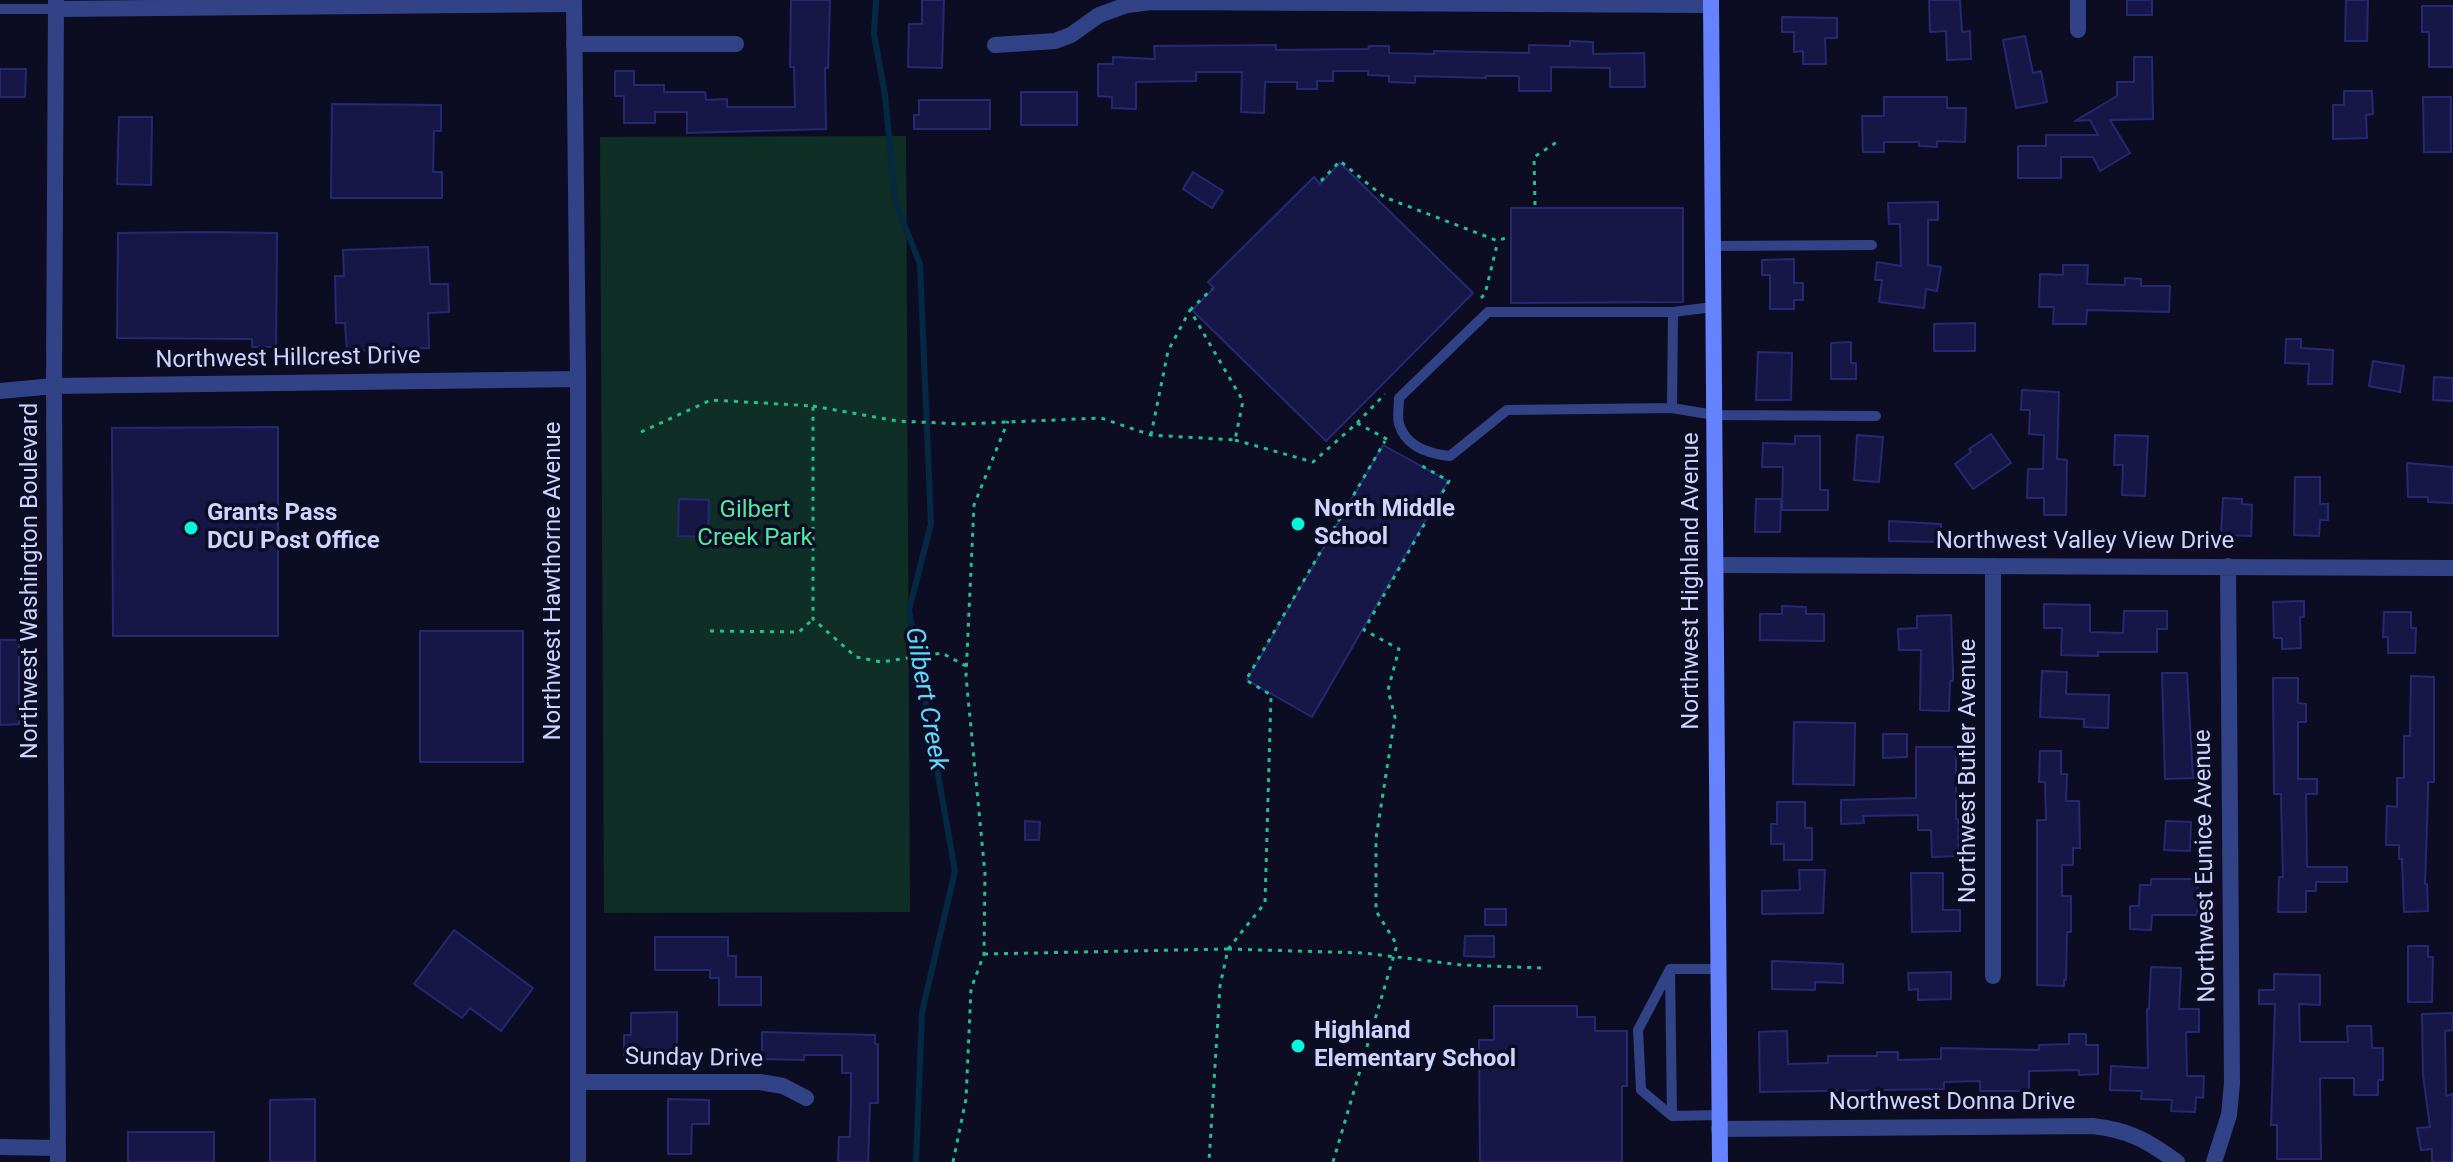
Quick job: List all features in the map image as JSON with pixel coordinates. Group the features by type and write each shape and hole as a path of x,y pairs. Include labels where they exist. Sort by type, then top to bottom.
{"main road":[{"name":"Northwest Highland Avenue","path":"1710,2 1720,1162"}],"street":[{"path":"2078,0 2078,30"},
{"path":"56,4 574,2"},
{"name":"Northwest Hawthorne Avenue","path":"574,2 578,379 578,1162"},
{"path":"995,45 1055,41 1071,35 1099,15 1127,5 1152,2 1710,2"},
{"name":"Northwest Washington Boulevard","path":"56,4 54,386 58,1155"},
{"path":"574,44 736,44"},
{"name":"Northwest Hillcrest Drive","path":"0,391 54,386 578,379"},
{"name":"Northwest Valley View Drive","path":"1716,565 2453,568"},
{"name":"Northwest Butler Avenue","path":"1993,566 1993,976"},
{"name":"Northwest Eunice Avenue","path":"2214,1162 2229,1115 2232,1083 2228,566"},
{"name":"Sunday Drive","path":"579,1082 760,1082 783,1086 806,1098"},
{"name":"Northwest Donna Drive","path":"1719,1122 2093,1126 2119,1129 2147,1140 2177,1162"},
{"path":"0,1147 58,1155"}],"lane":[{"path":"0,9 56,4"},
{"path":"1712,246 1872,245"},
{"path":"1713,307 1673,312 1488,312 1399,398 1399,424 1412,443 1429,454 1450,456 1507,410 1672,408 1714,415 1876,416"},
{"path":"1672,408 1673,312"},
{"path":"1670,969 1718,969"},
{"path":"1670,969 1672,1116"},
{"path":"1670,969 1638,1030 1641,1090 1672,1116 1719,1122"}],"path":[{"path":"1535,205 1534,157 1557,142"},
{"path":"1321,181 1340,161 1384,197 1498,241 1510,236"},
{"path":"1474,305 1485,294 1498,241"},
{"path":"1151,435 1168,351 1190,310 1212,289"},
{"path":"1190,310 1243,401 1235,440"},
{"path":"641,432 711,400 813,406 914,422 1101,418 1151,435 1235,440 1313,462 1389,391"},
{"path":"710,631 799,632 813,619 813,406"},
{"path":"953,1162 966,1099 971,989 984,954 985,874 966,666 974,505 1008,421"},
{"path":"1333,1162 1397,945 1376,911 1376,838 1395,717 1388,690 1399,649 1364,630 1449,481 1417,463 1412,443 1386,440 1357,423"},
{"path":"1209,1162 1220,986 1228,949 1265,903 1271,695 1246,680 1386,440"},
{"path":"813,619 856,657 881,662 942,653 966,666"},
{"path":"984,954 1228,949 1364,953 1462,965 1543,968"}],"green space":[{"name":"Gilbert Creek Park","path":"906,136 910,912 604,913 600,137"}],"building":[{"path":"791,0 830,0 828,68 825,68 826,129 687,133 687,112 655,112 655,123 624,123 624,96 615,96 615,71 634,71 634,85 664,85 664,92 705,92 706,100 727,99 727,107 795,107 794,67 790,67"},
{"path":"922,0 944,0 942,68 908,67 909,24 922,24"},
{"path":"1929,0 1960,0 1962,32 1970,31 1971,59 1947,60 1946,31 1930,32"},
{"path":"2127,0 2152,0 2152,15 2127,15"},
{"path":"2346,0 2368,0 2367,41 2345,41"},
{"path":"2422,6 2453,6 2453,67 2429,67 2429,32 2422,32"},
{"path":"1782,17 1837,18 1837,38 1825,38 1826,64 1803,64 1803,51 1794,52 1794,32 1782,32"},
{"path":"2025,36 2033,73 2041,71 2047,102 2016,108 2003,40"},
{"path":"1570,41 1593,42 1593,54 1644,53 1645,87 1610,87 1610,68 1551,67 1551,91 1519,91 1519,76 1415,76 1415,83 1389,82 1389,76 1368,75 1368,71 1333,71 1333,81 1317,81 1317,89 1297,89 1297,82 1265,82 1264,113 1241,112 1242,72 1196,72 1196,81 1136,82 1136,109 1112,108 1112,97 1098,96 1098,64 1113,64 1113,57 1155,59 1154,46 1276,45 1276,50 1389,46 1389,53 1529,53 1529,45 1570,46"},
{"path":"2134,57 2152,57 2153,119 2110,120 2130,153 2100,171 2093,157 2061,157 2061,178 2018,178 2018,146 2046,146 2046,135 2098,135 2090,120 2075,121 2117,96 2117,82 2134,82"},
{"path":"0,69 26,69 25,97 0,97"},
{"path":"2344,91 2372,91 2373,114 2366,115 2367,138 2333,139 2333,105 2344,105"},
{"path":"1021,92 1077,92 1077,125 1021,125"},
{"path":"1884,97 1947,97 1947,108 1966,108 1965,142 1937,141 1937,147 1919,146 1919,142 1884,142 1884,152 1863,152 1862,116 1884,116"},
{"path":"2423,97 2451,97 2451,152 2424,152"},
{"path":"919,100 990,100 990,129 914,129 914,115 919,115"},
{"path":"332,104 441,105 441,131 434,131 433,172 442,172 442,198 331,198"},
{"path":"119,117 152,117 151,185 117,184"},
{"path":"1340,163 1473,293 1326,441 1192,310 1214,288 1208,282 1314,177 1320,184"},
{"path":"1193,172 1223,191 1212,208 1183,189"},
{"path":"1938,202 1938,220 1928,220 1928,265 1941,267 1937,291 1926,289 1924,308 1879,302 1882,280 1875,280 1877,262 1901,266 1900,224 1889,224 1888,203"},
{"path":"1511,208 1683,208 1683,302 1511,303"},
{"path":"118,233 277,233 276,347 252,347 252,339 117,338"},
{"path":"428,247 430,284 448,284 449,312 428,313 429,348 347,351 345,323 336,323 335,276 344,276 343,250"},
{"path":"1794,259 1794,283 1803,283 1803,300 1794,300 1794,309 1770,309 1770,275 1762,275 1762,260"},
{"path":"2063,265 2088,265 2087,284 2125,285 2125,278 2141,279 2141,286 2170,286 2169,312 2087,310 2086,324 2053,324 2054,307 2039,307 2040,274 2063,275"},
{"path":"1975,323 1975,351 1934,351 1934,324"},
{"path":"2286,339 2301,339 2301,348 2333,350 2332,384 2308,384 2309,364 2285,363"},
{"path":"1851,342 1851,363 1856,363 1856,379 1831,379 1831,343"},
{"path":"1758,352 1792,353 1791,400 1756,400"},
{"path":"2373,361 2404,366 2400,392 2369,386"},
{"path":"2434,377 2453,378 2453,401 2433,400"},
{"path":"2022,390 2059,392 2057,459 2067,460 2066,515 2044,515 2044,498 2027,498 2028,469 2043,469 2044,435 2029,434 2030,410 2021,410"},
{"path":"278,427 278,636 113,636 112,428"},
{"path":"1991,434 2011,463 1973,489 1955,464 1971,452 1969,449"},
{"path":"1857,435 1883,437 1879,482 1854,480"},
{"path":"2115,435 2148,436 2145,496 2122,495 2123,465 2114,465"},
{"path":"1795,436 1820,436 1820,490 1828,490 1828,510 1782,510 1783,467 1762,467 1763,443 1795,444"},
{"path":"1383,445 1448,481 1312,717 1247,680"},
{"path":"2407,463 2453,467 2453,503 2428,502 2428,497 2408,497"},
{"path":"2295,477 2320,477 2320,504 2328,504 2328,520 2320,520 2319,536 2294,535"},
{"path":"2223,498 2242,499 2242,504 2252,505 2251,536 2221,535"},
{"path":"679,499 709,500 708,537 678,536"},
{"path":"1756,499 1781,499 1780,532 1755,532"},
{"path":"1889,521 1941,524 1941,542 1889,541"},
{"path":"2304,601 2304,617 2300,617 2301,648 2282,649 2282,638 2274,638 2273,602"},
{"path":"2044,604 2090,605 2090,632 2123,633 2124,611 2167,611 2167,629 2157,629 2157,652 2061,655 2062,628 2044,628"},
{"path":"1782,606 1806,607 1806,614 1824,614 1824,641 1760,640 1760,614 1782,614"},
{"path":"2384,612 2411,612 2411,628 2416,628 2415,653 2388,653 2388,637 2383,637"},
{"path":"1951,615 1953,681 1950,681 1949,711 1920,710 1921,650 1899,650 1898,629 1917,628 1917,616"},
{"path":"420,631 523,631 523,762 420,762"},
{"path":"0,640 19,640 19,724 0,725"},
{"path":"2042,671 2067,672 2066,694 2109,695 2108,728 2084,727 2084,719 2040,717"},
{"path":"2162,673 2187,673 2193,778 2165,779"},
{"path":"2411,676 2434,677 2434,782 2428,782 2425,884 2428,911 2404,912 2399,845 2386,845 2387,806 2397,807 2397,778 2404,778 2404,736 2410,736"},
{"path":"2273,678 2298,678 2298,703 2306,704 2306,722 2298,722 2298,779 2317,779 2317,794 2306,794 2307,867 2347,867 2347,882 2316,882 2316,891 2306,891 2306,912 2278,912 2279,877 2283,877 2281,794 2274,794"},
{"path":"1794,722 1855,723 1854,785 1793,784"},
{"path":"1883,734 1907,734 1907,757 1883,758"},
{"path":"1916,747 1956,747 1959,856 1932,857 1931,830 1918,830 1918,815 1863,816 1864,823 1841,824 1841,800 1916,798"},
{"path":"2040,751 2061,751 2061,774 2067,774 2066,801 2079,801 2080,848 2073,848 2073,865 2062,865 2062,896 2071,896 2071,932 2067,932 2064,986 2037,985 2037,820 2046,820 2045,782 2039,782"},
{"path":"1777,802 1805,802 1805,828 1812,828 1812,860 1784,860 1784,844 1771,844 1771,824 1777,824"},
{"path":"1025,821 1040,822 1039,840 1025,840"},
{"path":"2166,821 2191,822 2190,851 2164,850"},
{"path":"1799,870 1825,870 1823,913 1762,914 1762,891 1800,890"},
{"path":"1911,873 1943,873 1943,910 1960,910 1960,931 1912,932"},
{"path":"2151,879 2198,879 2197,915 2152,915 2151,930 2130,929 2130,906 2139,906 2140,885 2151,885"},
{"path":"1485,909 1506,909 1506,925 1485,925"},
{"path":"454,930 533,988 501,1031 470,1008 462,1018 414,984"},
{"path":"1465,936 1494,936 1494,957 1464,956"},
{"path":"655,937 728,937 728,956 736,956 736,977 761,977 761,1005 719,1005 719,978 710,978 710,970 655,970"},
{"path":"2408,946 2428,946 2428,957 2433,957 2432,1002 2408,1002"},
{"path":"1772,961 1843,964 1843,983 1815,982 1815,990 1772,989"},
{"path":"2151,967 2181,968 2179,1009 2199,1009 2199,1032 2186,1032 2187,1076 2204,1076 2203,1098 2196,1097 2195,1112 2171,1111 2172,1100 2141,1099 2142,1091 2110,1090 2111,1066 2148,1068 2147,1009"},
{"path":"1951,972 1951,999 1918,1000 1918,989 1909,990 1908,973"},
{"path":"2274,974 2320,975 2320,1005 2299,1004 2300,1042 2348,1042 2347,1026 2371,1026 2372,1048 2383,1048 2383,1080 2378,1080 2378,1095 2354,1095 2354,1078 2320,1078 2321,1159 2277,1159 2277,1125 2271,1125 2275,1004 2259,1004 2259,990 2274,990"},
{"path":"1494,1006 1577,1006 1577,1017 1595,1017 1595,1031 1627,1031 1627,1086 1622,1086 1622,1162 1480,1162 1479,1040 1494,1040"},
{"path":"677,1012 677,1056 624,1057 624,1035 631,1035 631,1013"},
{"path":"2453,1013 2453,1030 2445,1031 2446,1096 2453,1094 2452,1162 2432,1162 2432,1149 2421,1150 2417,1128 2430,1127 2423,1075 2422,1014"},
{"path":"1787,1031 1788,1064 1828,1063 1828,1056 1877,1056 1877,1052 1898,1052 1898,1060 1941,1059 1941,1048 2039,1050 2039,1045 2069,1044 2069,1034 2086,1034 2086,1045 2098,1045 2098,1074 2079,1075 2079,1070 2029,1071 2029,1091 1980,1091 1980,1081 1944,1082 1944,1089 1760,1092 1759,1032"},
{"path":"762,1032 875,1035 875,1044 878,1044 878,1103 870,1103 868,1162 838,1162 839,1137 850,1137 851,1073 842,1073 842,1055 804,1055 804,1060 762,1059"},
{"path":"315,1099 315,1162 270,1162 270,1100"},
{"path":"668,1099 709,1100 709,1124 692,1124 691,1154 668,1154"},
{"path":"128,1132 214,1132 214,1162 128,1162"}],"waterway":[{"name":"Gilbert Creek","path":"876,0 874,34 885,95 895,201 920,264 931,524 909,610 955,871 922,1012 916,1162"}],"place":[{"name":"North Middle School","path":"1298,524"},
{"name":"Grants Pass DCU Post Office","path":"191,528"},
{"name":"Highland Elementary School","path":"1298,1046"}]}
